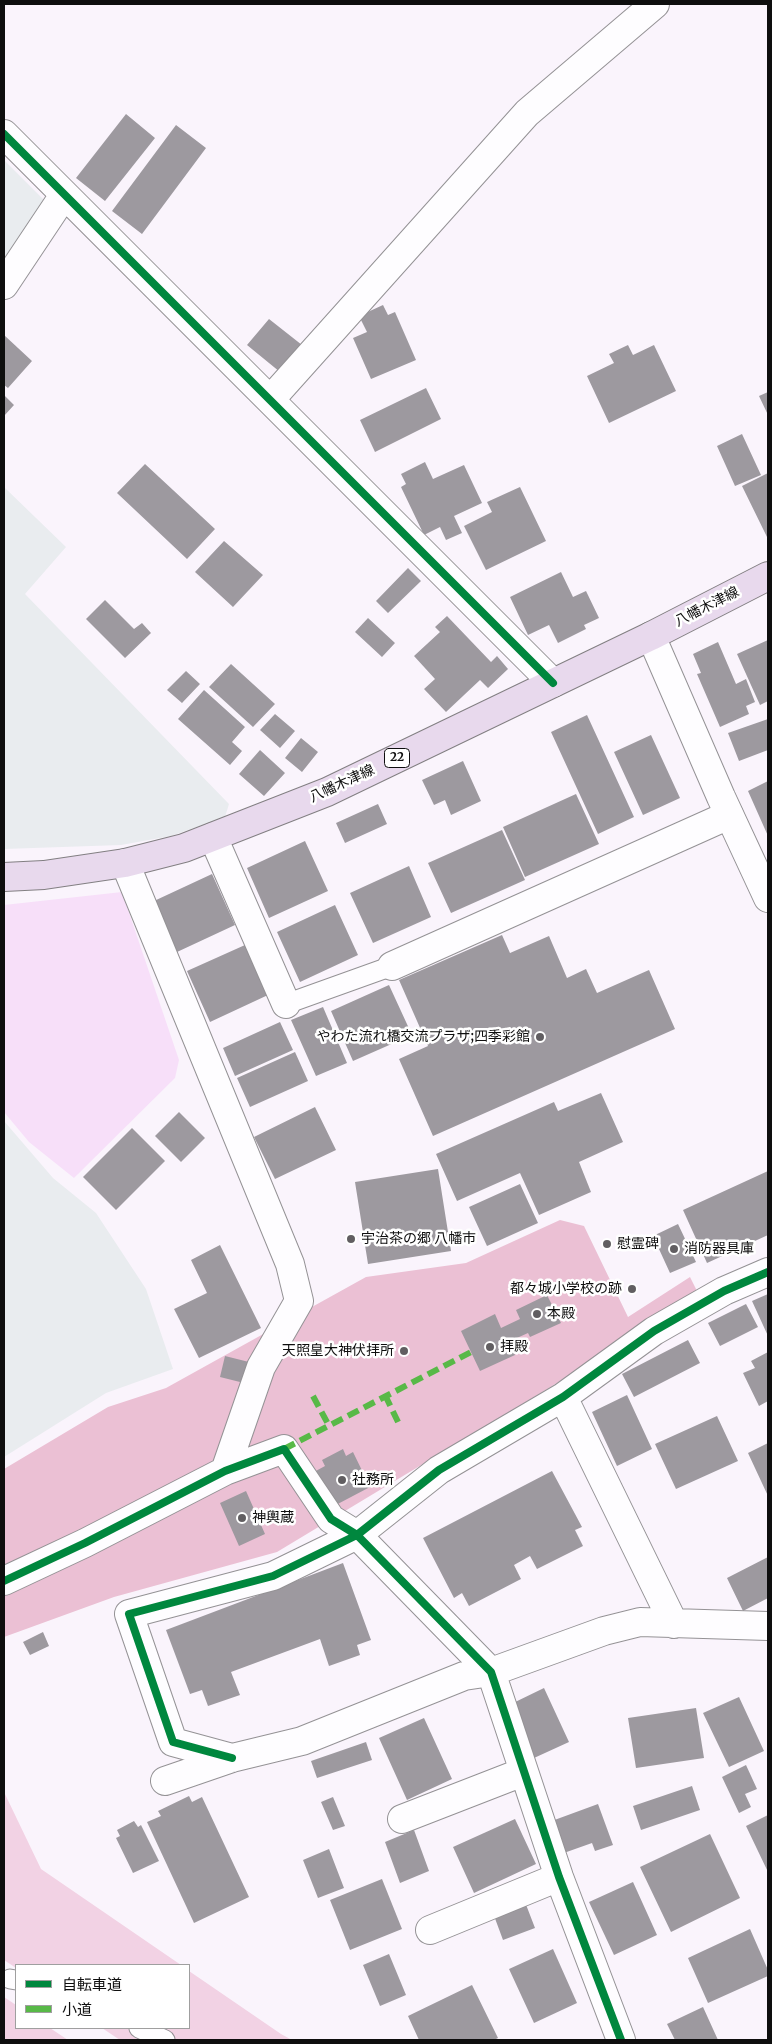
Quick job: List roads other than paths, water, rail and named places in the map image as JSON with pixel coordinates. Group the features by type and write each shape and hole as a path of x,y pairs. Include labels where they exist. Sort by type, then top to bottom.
{"main road":[{"name":"八幡木津線","path":"4,877 44,875 125,863 184,848 213,837 327,792 651,636 768,576"}],"street":[{"path":"270,400 527,113 655,4"},
{"path":"4,134 553,683"},
{"path":"4,285 64,195"},
{"path":"651,636 729,815 768,898"},
{"path":"392,966 729,815"},
{"path":"213,837 286,1004"},
{"path":"125,863 290,1264 299,1301 261,1367 225,1471"},
{"path":"232,1758 173,1742 129,1614 273,1576 357,1535 439,1470 563,1397 654,1331 724,1291 768,1272"},
{"path":"563,1397 674,1624"},
{"path":"4,1581 85,1543 225,1471 284,1449 331,1519 357,1535 491,1672 559,1876 621,2040"},
{"path":"165,1781 232,1758 302,1741 464,1676 491,1672 604,1632 640,1622 768,1626"},
{"path":"402,1819 523,1772"},
{"path":"430,1930 559,1876"}],"lane":[{"path":"286,1004 392,966"},
{"path":"141,2029 165,2040"}],"place":[{"name":"やわた流れ橋交流プラザ;四季彩館","path":"540,1037"},
{"name":"宇治茶の郷 八幡市","path":"351,1239"},
{"name":"慰霊碑","path":"607,1244"},
{"name":"消防器具庫","path":"674,1249"},
{"name":"都々城小学校の跡","path":"632,1289"},
{"name":"本殿","path":"537,1314"},
{"name":"拝殿","path":"490,1347"},
{"name":"天照皇大神伏拝所","path":"404,1351"},
{"name":"社務所","path":"342,1480"},
{"name":"神輿蔵","path":"242,1518"}]}
